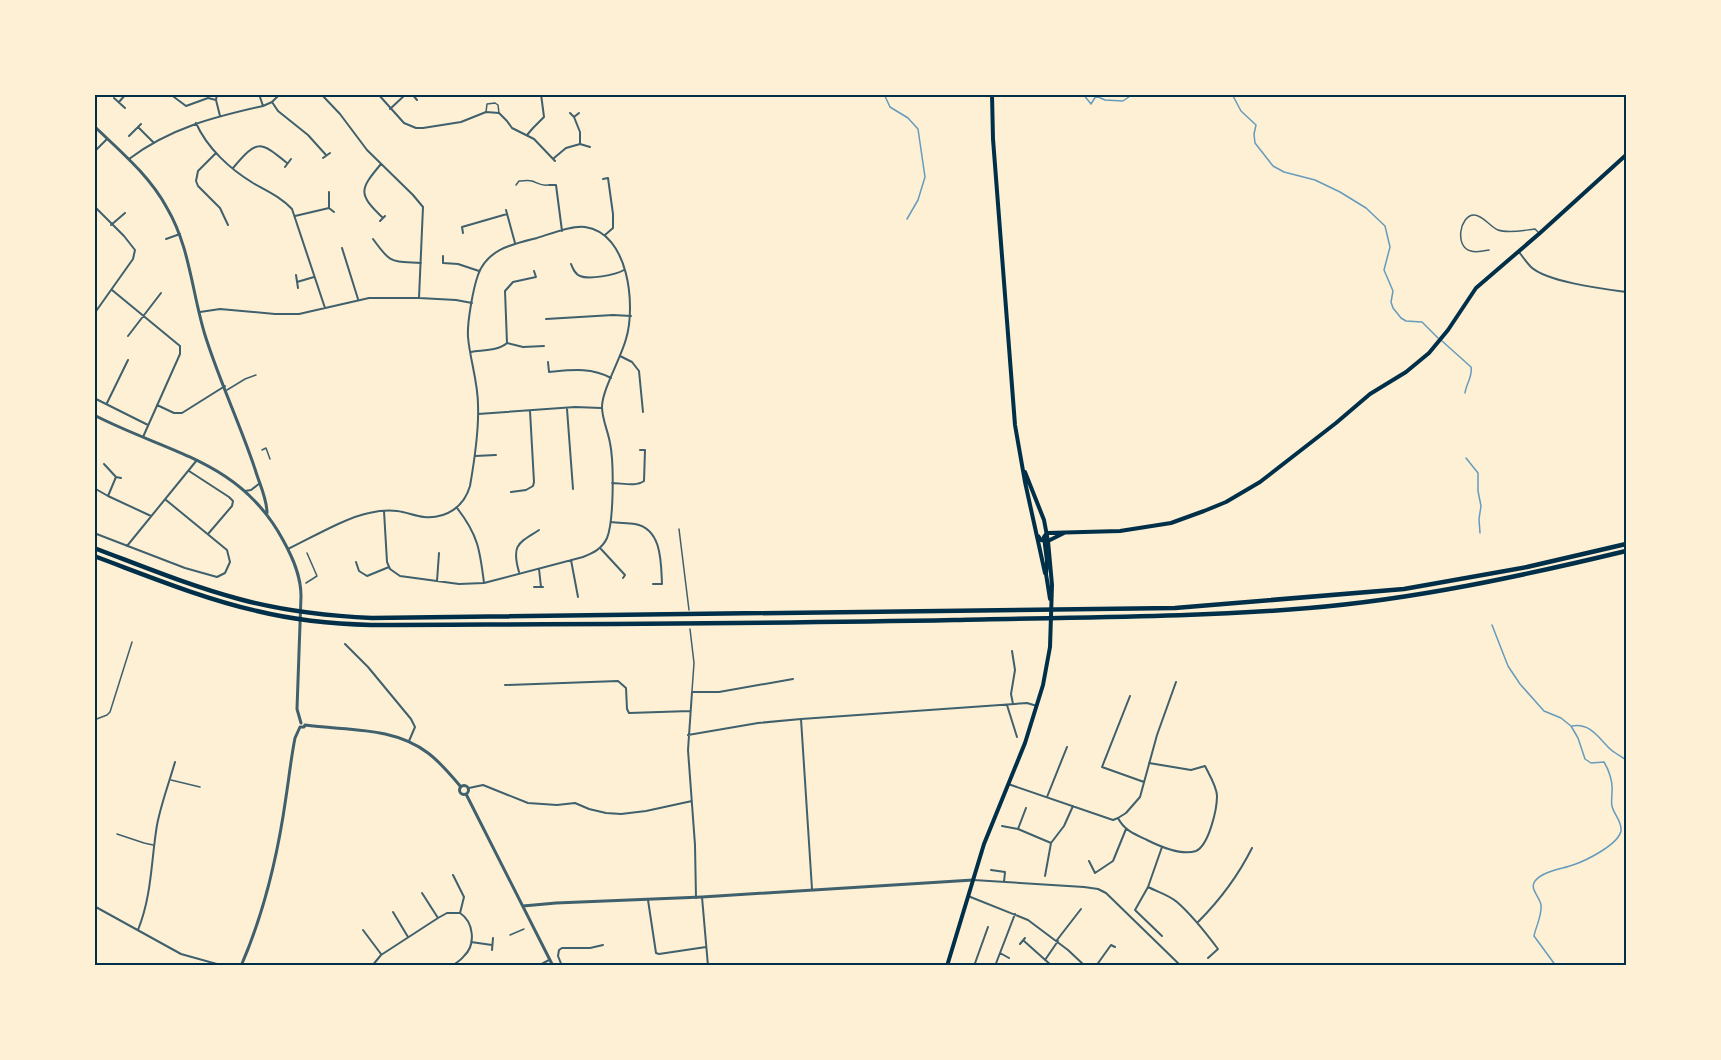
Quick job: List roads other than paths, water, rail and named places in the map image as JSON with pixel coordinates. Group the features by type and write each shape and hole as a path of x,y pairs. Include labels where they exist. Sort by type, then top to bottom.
{"highway":[{"path":"94,548 214,592 258,604 326,615 372,618 1176,608 1404,589 1527,567 1626,544"},
{"path":"94,556 212,599 257,612 302,620 371,625 831,622 1185,615 1277,610 1408,596 1528,574 1626,551"}],"main road":[{"path":"992,94 993,139 1015,425 1050,599"},
{"path":"1047,533 1120,531 1171,523 1226,502 1260,482 1370,394 1406,372 1436,346 1476,288 1626,155"},
{"path":"1023,466 1040,507 1047,533 1046,574"},
{"path":"1046,541 1065,533"},
{"path":"1037,536 1046,541"},
{"path":"946,966 990,830 1022,752 1048,663 1052,585 1046,541"}],"street":[{"path":"119,102 126,94"},
{"path":"170,94 186,106 208,98 216,100"},
{"path":"217,94 216,100 220,116"},
{"path":"259,94 263,106"},
{"path":"129,159 142,149 176,131 220,116 263,106 272,102 280,94"},
{"path":"321,94 340,114 367,150 423,207 420,298"},
{"path":"378,94 404,123 416,128 461,122 486,112 499,113 512,128 534,139 554,160 566,148 580,144 590,147"},
{"path":"390,109 406,94"},
{"path":"412,94 417,99"},
{"path":"527,135 544,117 541,94"},
{"path":"114,98 125,108"},
{"path":"272,102 326,155"},
{"path":"570,113 580,132 580,144"},
{"path":"574,117 579,113"},
{"path":"446,117 447,124"},
{"path":"196,123 207,143 216,153 248,180 287,203 292,209 325,308"},
{"path":"129,136 140,125 154,143"},
{"path":"94,126 139,168 160,196 180,234 206,337 250,454 267,506 267,513"},
{"path":"94,152 107,138"},
{"path":"233,168 250,149 260,146 268,148 287,163"},
{"path":"216,153 198,171 196,181 198,186 220,207 228,225"},
{"path":"323,158 330,153"},
{"path":"285,167 291,159"},
{"path":"381,164 366,182 364,195 382,218"},
{"path":"603,179 608,178 614,220 613,228 605,236"},
{"path":"549,185 556,185 562,231"},
{"path":"328,192 329,207 334,212"},
{"path":"94,206 135,250 133,259 94,314"},
{"path":"295,216 329,207"},
{"path":"463,232 462,227 506,212 515,243"},
{"path":"111,225 125,213"},
{"path":"288,549 357,516 368,513 384,511 395,511 423,517 441,517 465,500 469,490 478,414 468,332 477,277 482,265 492,254 507,246 562,231 585,227 605,236 616,251 625,270 630,286 631,316 626,340 602,408 610,442 612,483 610,522 607,538 600,548 593,553 571,560 484,583 459,584 400,576 389,567 386,554 384,511"},
{"path":"166,239 180,234"},
{"path":"373,239 387,258 420,263"},
{"path":"342,248 358,299"},
{"path":"1519,252 1530,266 1544,274 1588,286 1626,292"},
{"path":"443,255 443,263 458,264 479,271"},
{"path":"571,264 576,274 583,277 615,274 625,270"},
{"path":"507,343 505,291 513,282 536,277 534,271"},
{"path":"296,275 298,288"},
{"path":"297,282 314,277"},
{"path":"112,290 176,341 181,350 143,437"},
{"path":"129,336 161,293"},
{"path":"200,312 220,309 292,314 358,299 380,297 456,300 472,303"},
{"path":"546,319 631,316"},
{"path":"471,352 498,349 507,343 523,347 544,346"},
{"path":"620,356 632,362 639,370 643,412"},
{"path":"106,404 128,360"},
{"path":"548,362 549,372 590,370 611,378"},
{"path":"157,405 174,413 182,413 225,388"},
{"path":"94,398 148,425"},
{"path":"567,408 573,489"},
{"path":"478,414 602,408"},
{"path":"511,492 526,490 533,486 534,482 530,411"},
{"path":"94,415 198,459 245,491 267,513 288,549 299,576 301,596 297,709 302,725 295,738 280,838 271,877 241,966"},
{"path":"612,483 635,484 644,481 645,450 640,450"},
{"path":"474,456 496,455"},
{"path":"127,546 198,459"},
{"path":"104,464 116,477 121,478"},
{"path":"189,471 233,501 232,506 208,534"},
{"path":"108,496 116,477"},
{"path":"245,491 251,490 260,483"},
{"path":"94,488 151,517"},
{"path":"94,533 184,568 216,577 225,573 230,562 230,555 224,547 166,500"},
{"path":"456,508 476,538 484,583"},
{"path":"610,522 635,524 645,528 654,536 660,557 662,584 652,584"},
{"path":"520,573 516,560 518,548 523,539 539,530"},
{"path":"534,533 540,534"},
{"path":"600,548 624,574 623,578"},
{"path":"437,581 439,553"},
{"path":"571,560 578,597"},
{"path":"356,562 359,571 367,576 389,567"},
{"path":"534,587 542,587 539,569"},
{"path":"345,644 375,675 411,719 415,728 409,741"},
{"path":"1011,651 1015,675 1011,694 1013,704"},
{"path":"696,898 695,845 688,750 692,692 719,692 793,679"},
{"path":"506,685 618,681 626,688 629,713 690,711"},
{"path":"1008,784 1113,820 1118,818 1126,813 1140,797 1160,725 1176,681"},
{"path":"1130,696 1102,767 1144,782"},
{"path":"688,735 758,723 801,719 1013,704 1037,706"},
{"path":"1007,705 1017,737"},
{"path":"801,719 812,890"},
{"path":"302,725 386,733 409,741 432,756 461,787"},
{"path":"1047,797 1067,747"},
{"path":"138,930 149,896 154,845 175,762"},
{"path":"1118,818 1126,829 1162,847 1178,852 1195,851 1204,844 1210,830 1217,794 1205,766 1191,770 1149,763"},
{"path":"461,787 483,785 528,803 557,806 575,803 589,809 621,814 692,801"},
{"path":"461,787 459,790 466,794 553,966"},
{"path":"466,794 469,788"},
{"path":"1045,876 1051,843 1064,826 1073,806"},
{"path":"1018,829 1026,808"},
{"path":"1002,826 1018,829 1051,843"},
{"path":"1089,861 1095,873 1113,861 1126,829"},
{"path":"1162,847 1148,887 1135,910 1162,936"},
{"path":"1197,922 1212,908 1236,877 1252,848"},
{"path":"1004,882 1005,867"},
{"path":"991,870 1005,872"},
{"path":"453,875 464,897 460,913"},
{"path":"523,906 696,898 973,880 1084,887 1103,891 1181,966"},
{"path":"1148,887 1177,902 1197,922 1218,949 1208,958"},
{"path":"422,893 438,918"},
{"path":"968,896 1028,920 1057,941 1085,966"},
{"path":"702,897 708,966"},
{"path":"648,900 656,953 706,947"},
{"path":"94,906 181,954 224,966"},
{"path":"1045,960 1081,909"},
{"path":"393,912 408,937"},
{"path":"372,966 381,955 438,918 447,914 460,913 468,920 471,942 466,955 452,966"},
{"path":"995,966 1015,914"},
{"path":"974,966 988,927"},
{"path":"363,930 381,955"},
{"path":"492,950 493,939"},
{"path":"1020,944 1025,939 1052,966"},
{"path":"1096,966 1113,946 1110,940"},
{"path":"471,942 492,945"},
{"path":"562,966 558,952 561,948 590,948 603,945"},
{"path":"1000,952 1009,958"},
{"path":"538,966 550,960"}],"lane":[{"path":"486,112 487,104 495,103 498,105 499,113"},
{"path":"516,176 519,181"},
{"path":"516,184 519,181 530,181 544,186 549,185"},
{"path":"1490,250 1472,252 1462,245 1460,233 1469,217 1478,216 1497,230 1535,229 1540,233"},
{"path":"225,388 256,375"},
{"path":"262,450 266,448 270,459"},
{"path":"250,454 255,453"},
{"path":"679,529 689,610"},
{"path":"306,583 317,576 307,553"},
{"path":"690,629 694,663 692,692"},
{"path":"94,720 110,712 132,642"},
{"path":"170,779 200,787"},
{"path":"117,834 154,845"},
{"path":"527,927 533,925"},
{"path":"510,935 524,929"}],"waterway":[{"path":"884,94 890,107 908,118 918,129 925,177 918,200 907,219"},
{"path":"1083,94 1091,104 1096,96 1105,100 1123,101 1133,94"},
{"path":"1232,94 1241,111 1256,125 1255,143 1273,166 1284,172 1315,180 1340,192 1366,208 1385,226 1390,247 1384,270 1393,291 1391,302 1393,308 1406,321 1422,322 1438,338"},
{"path":"1442,341 1471,367 1465,393"},
{"path":"1466,458 1478,473 1481,506 1480,533"},
{"path":"1492,625 1508,666 1520,684 1544,711 1561,718 1571,726 1585,759 1591,763 1604,762 1611,780 1612,806 1621,827 1619,836 1614,842 1600,852 1578,863 1543,875 1533,884 1541,909 1534,936 1556,966"},
{"path":"1572,726 1589,729 1611,750 1626,760"}]}
